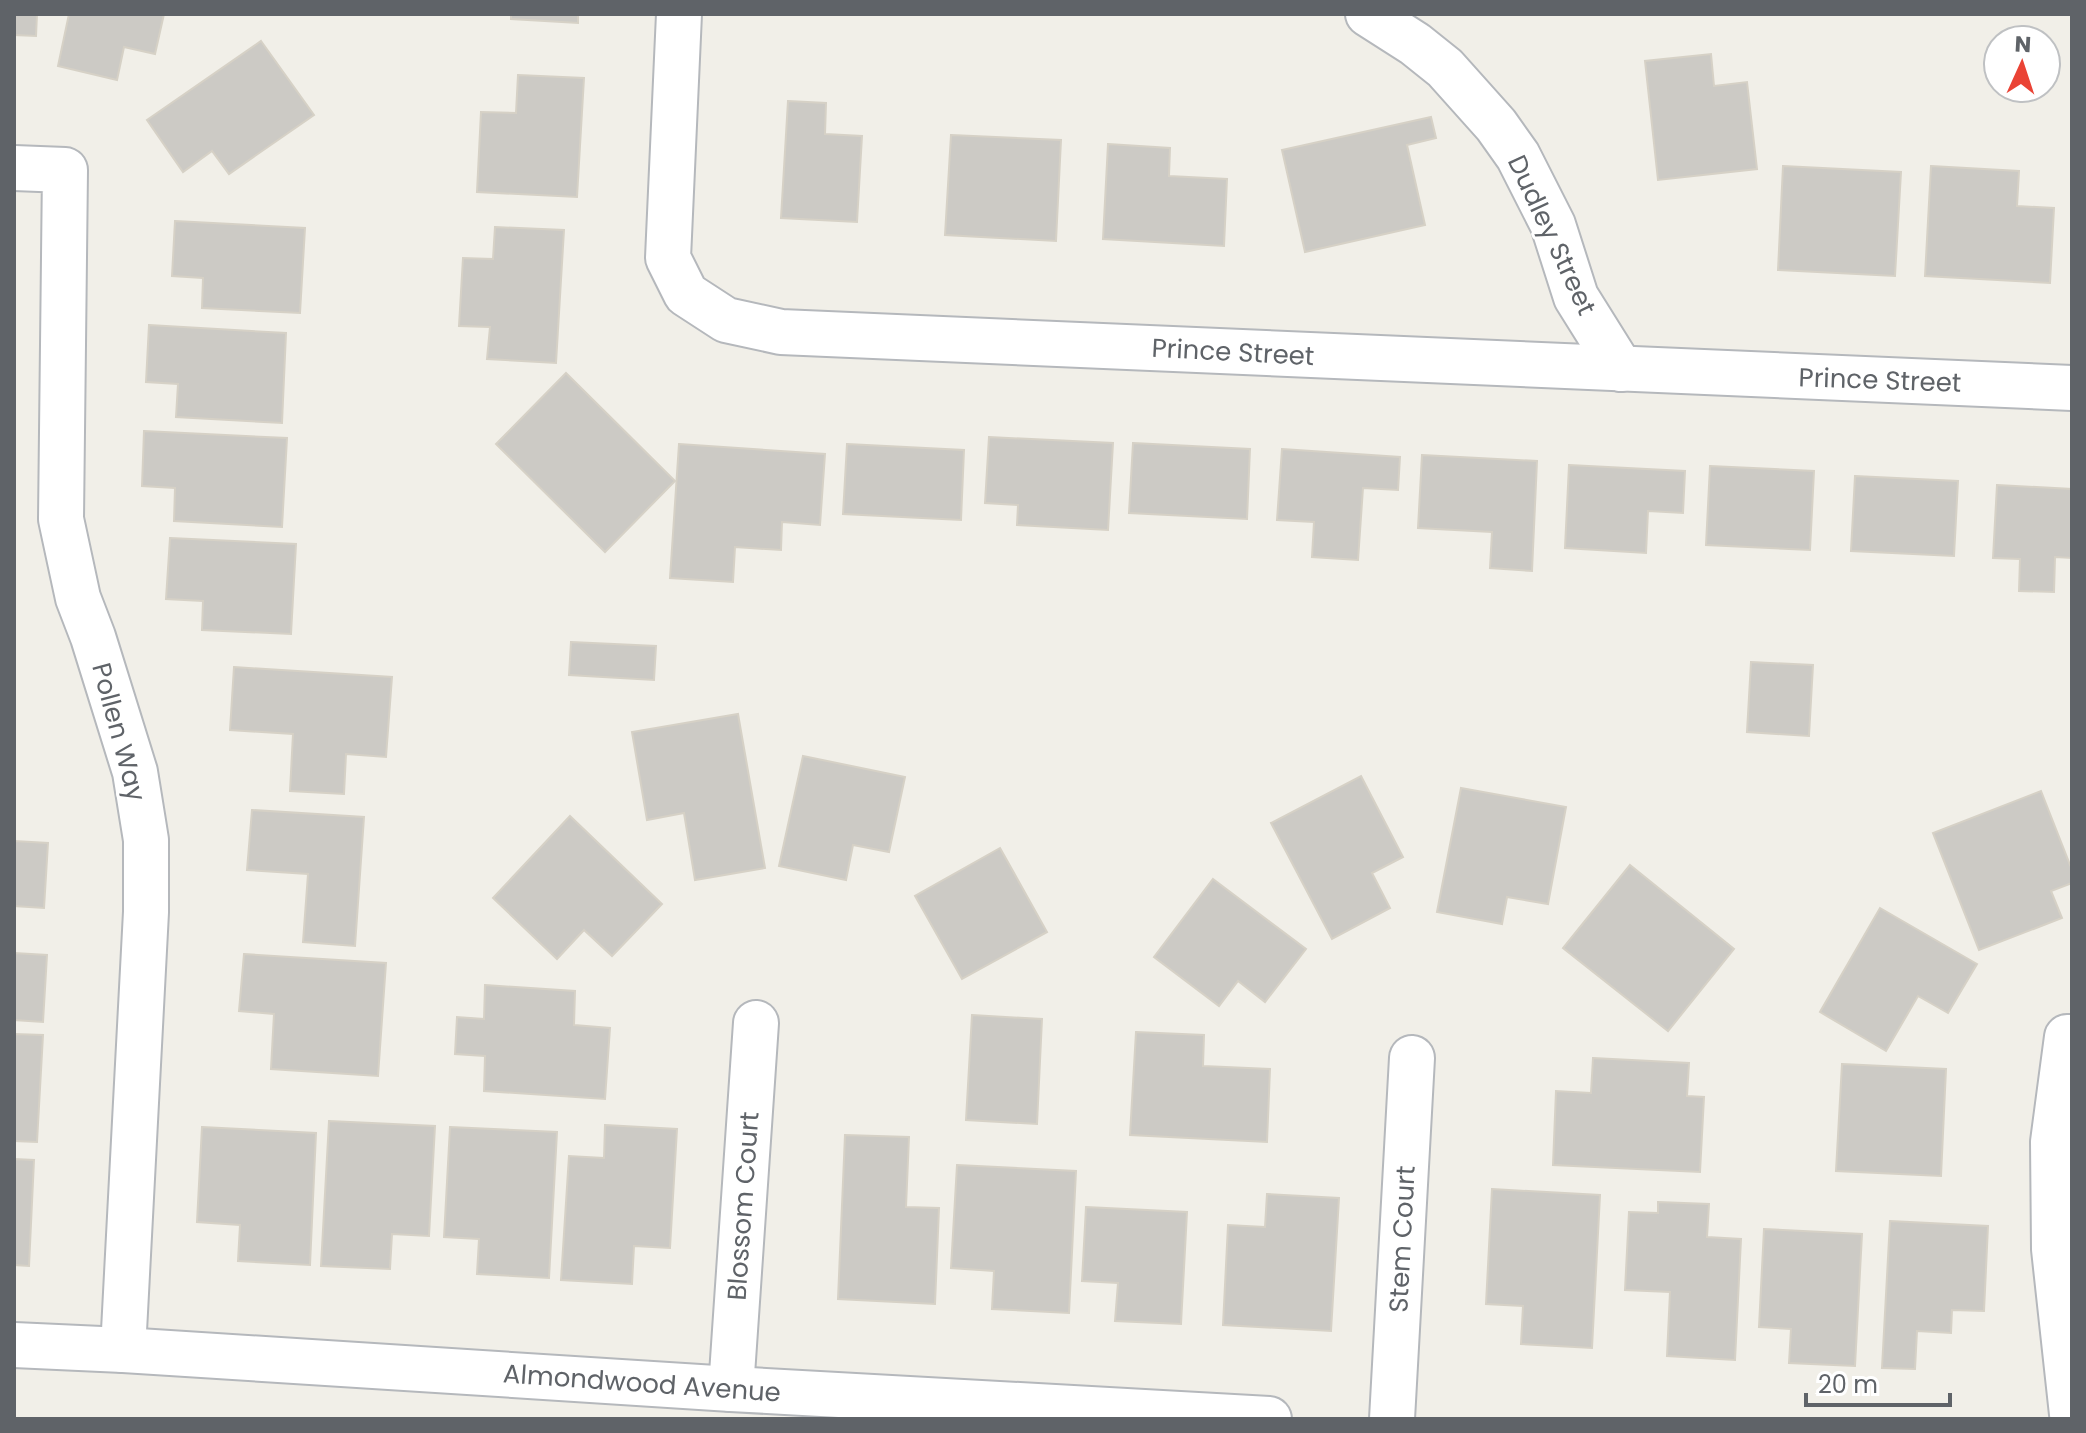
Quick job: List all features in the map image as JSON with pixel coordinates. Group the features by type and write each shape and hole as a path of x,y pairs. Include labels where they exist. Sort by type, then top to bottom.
{"street":[{"name":"Prince Street","path":"679,14 668,258 686,294 726,320 781,332 2072,388"},
{"name":"Dudley Street","path":"1368,14 1415,44 1445,68 1496,125 1518,156 1553,225 1576,297 1621,369"},
{"name":"Pollen Way","path":"14,168 65,170 61,519 78,598 135,772 146,840 146,912 123,1350"},
{"name":"Blossom Court","path":"731,1389 756,1023"},
{"path":"2072,1037 2067,1037 2053,1142 2054,1249 2072,1414"},
{"name":"Stem Court","path":"1392,1419 1412,1058"},
{"name":"Almondwood Avenue","path":"14,1345 1269,1419"}],"building":[{"path":"14,14 37,14 36,36 14,35"},
{"path":"69,14 164,14 155,54 124,47 117,80 58,66"},
{"path":"511,14 578,14 578,23 511,19"},
{"path":"261,41 314,115 229,174 212,151 183,172 147,120"},
{"path":"1711,54 1714,86 1747,82 1757,169 1658,180 1645,61"},
{"path":"518,75 584,78 577,197 477,192 481,112 516,113"},
{"path":"788,101 826,103 825,134 862,136 857,222 781,218"},
{"path":"1431,117 1436,138 1407,145 1425,225 1305,252 1282,150"},
{"path":"951,135 1061,140 1056,241 945,235"},
{"path":"1108,144 1170,148 1169,176 1227,179 1224,246 1103,239"},
{"path":"1783,166 1901,172 1895,276 1778,270"},
{"path":"1931,166 2019,171 2017,206 2054,208 2050,283 1925,276"},
{"path":"175,221 305,228 300,313 202,308 203,278 172,276"},
{"path":"495,227 564,230 556,363 487,359 490,327 459,326 463,258 493,259"},
{"path":"149,325 286,333 282,423 176,417 178,384 146,382"},
{"path":"566,373 675,481 605,552 496,444"},
{"path":"144,431 287,438 282,527 174,521 175,488 142,486"},
{"path":"989,437 1113,443 1108,530 1017,525 1018,505 985,503"},
{"path":"1133,443 1250,449 1247,519 1129,513"},
{"path":"679,444 825,454 820,525 782,522 781,550 735,547 733,582 670,578"},
{"path":"847,444 964,450 961,520 843,514"},
{"path":"1282,449 1400,457 1398,490 1363,488 1358,560 1312,557 1314,522 1277,520"},
{"path":"1422,455 1537,461 1532,571 1490,568 1492,532 1418,528"},
{"path":"1569,465 1685,471 1683,513 1648,511 1646,553 1565,548"},
{"path":"1710,466 1814,471 1810,550 1706,545"},
{"path":"1855,476 1958,481 1954,556 1851,551"},
{"path":"1997,485 2072,489 2072,558 2055,557 2054,592 2019,591 2020,559 1993,558"},
{"path":"170,538 296,544 291,634 202,630 203,601 166,599"},
{"path":"571,642 656,646 654,680 569,675"},
{"path":"1751,662 1813,665 1809,736 1747,732"},
{"path":"234,667 392,677 386,757 346,754 344,794 290,791 293,734 230,730"},
{"path":"738,714 765,868 695,880 684,813 647,820 632,732"},
{"path":"803,756 905,777 889,852 853,845 846,880 779,866"},
{"path":"1361,776 1403,857 1372,873 1390,908 1332,939 1271,823"},
{"path":"1461,788 1566,807 1548,904 1507,897 1502,924 1437,912"},
{"path":"2041,791 2072,870 2072,883 2051,891 2062,918 1979,950 1933,833"},
{"path":"252,810 364,817 355,946 303,942 308,874 247,870"},
{"path":"570,816 662,904 612,956 584,930 557,959 493,898"},
{"path":"14,841 48,843 44,908 14,906"},
{"path":"1000,848 1047,932 962,979 915,896"},
{"path":"1630,865 1734,949 1668,1031 1563,948"},
{"path":"1213,879 1306,949 1265,1002 1238,981 1219,1006 1154,957"},
{"path":"1880,908 1977,964 1948,1013 1918,996 1886,1051 1820,1012"},
{"path":"14,953 47,955 43,1022 14,1020"},
{"path":"244,954 386,963 378,1076 271,1069 274,1014 239,1011"},
{"path":"485,985 575,991 574,1025 610,1028 605,1099 484,1091 485,1056 455,1054 457,1017 484,1019"},
{"path":"972,1015 1042,1019 1037,1124 966,1120"},
{"path":"1136,1032 1204,1035 1203,1066 1270,1069 1267,1142 1130,1135"},
{"path":"14,1034 43,1035 37,1142 14,1141"},
{"path":"1593,1058 1689,1063 1687,1096 1704,1097 1700,1172 1553,1165 1556,1091 1591,1093"},
{"path":"1842,1064 1946,1069 1941,1176 1836,1171"},
{"path":"329,1121 435,1126 429,1236 392,1234 390,1269 321,1266"},
{"path":"605,1125 677,1129 670,1248 634,1246 632,1284 561,1280 569,1156 604,1158"},
{"path":"202,1127 316,1133 310,1265 238,1261 240,1225 197,1222"},
{"path":"450,1127 557,1132 549,1278 477,1274 479,1239 444,1237"},
{"path":"845,1135 909,1137 906,1207 939,1208 935,1304 838,1299"},
{"path":"14,1159 34,1160 29,1266 14,1265"},
{"path":"957,1165 1076,1171 1069,1313 992,1309 994,1271 951,1268"},
{"path":"1492,1189 1600,1195 1592,1348 1521,1344 1523,1306 1486,1304"},
{"path":"1267,1194 1339,1198 1331,1331 1223,1325 1228,1225 1265,1227"},
{"path":"1658,1202 1709,1204 1707,1237 1741,1239 1735,1360 1667,1356 1670,1292 1625,1290 1629,1212 1658,1213"},
{"path":"1086,1207 1187,1212 1181,1324 1115,1321 1118,1283 1082,1281"},
{"path":"1890,1221 1988,1226 1984,1311 1952,1310 1951,1333 1917,1331 1915,1369 1882,1368"},
{"path":"1764,1229 1862,1234 1855,1366 1789,1363 1791,1329 1759,1327"}]}
